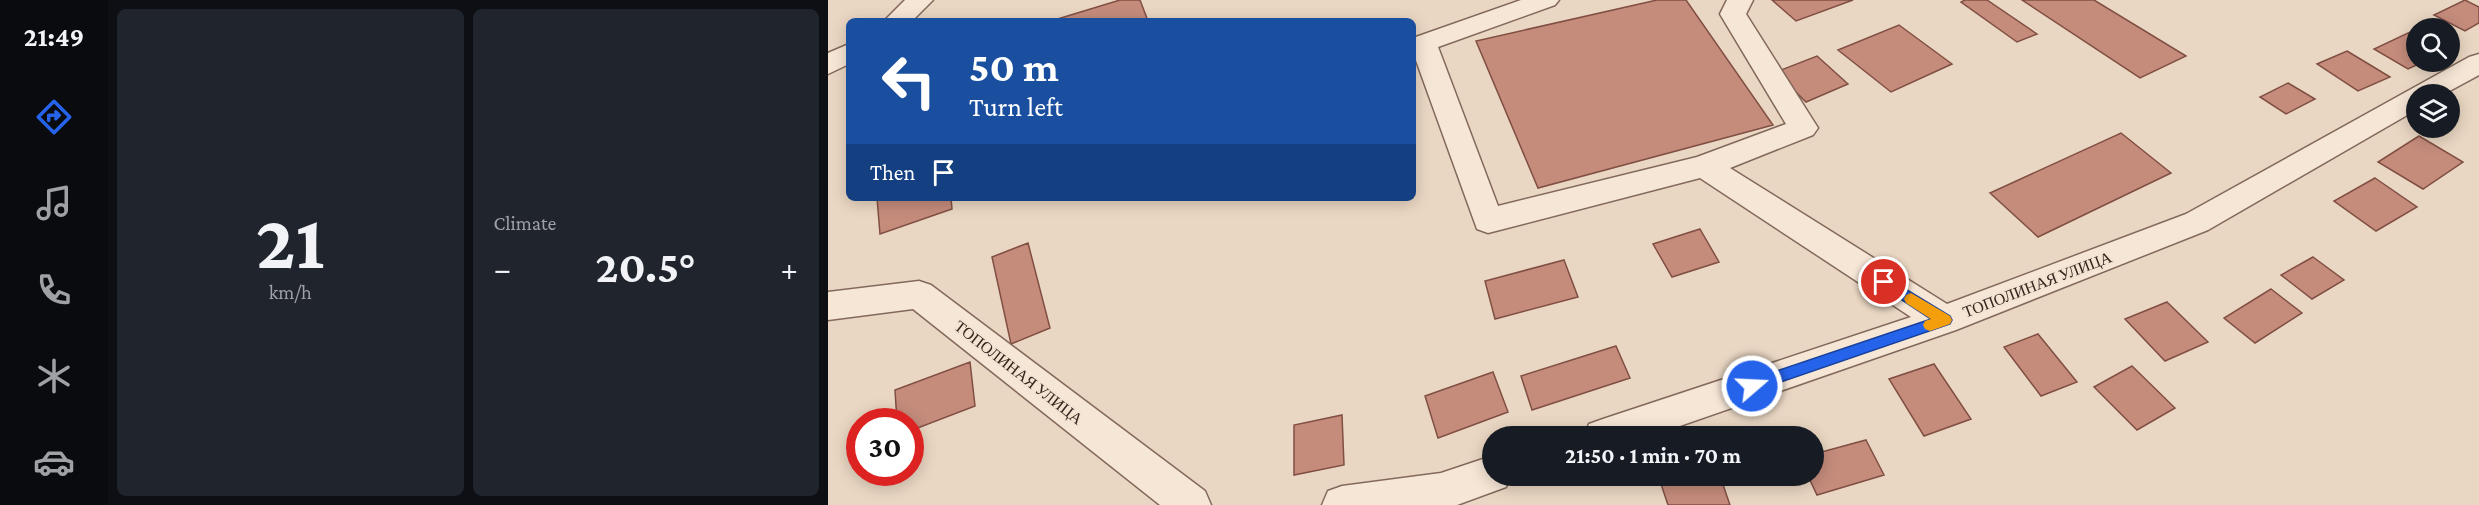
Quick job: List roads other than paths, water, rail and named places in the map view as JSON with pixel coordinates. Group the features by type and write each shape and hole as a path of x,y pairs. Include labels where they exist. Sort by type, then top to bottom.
{"street":[{"path":"900,18 920,0"},
{"path":"1546,0 1423,43 1488,221 1704,166 1803,128 1732,14 1740,0"},
{"path":"828,65 846,54"},
{"path":"2441,84 2479,63"},
{"name":"ТОПОЛИНАЯ УЛИЦА","path":"1632,426 1944,320 2197,222 2406,104"},
{"path":"1704,166 1944,320"},
{"name":"ТОПОЛИНАЯ УЛИЦА","path":"828,306 919,295 1191,505"},
{"path":"1342,505 1440,498 1482,479"}]}
